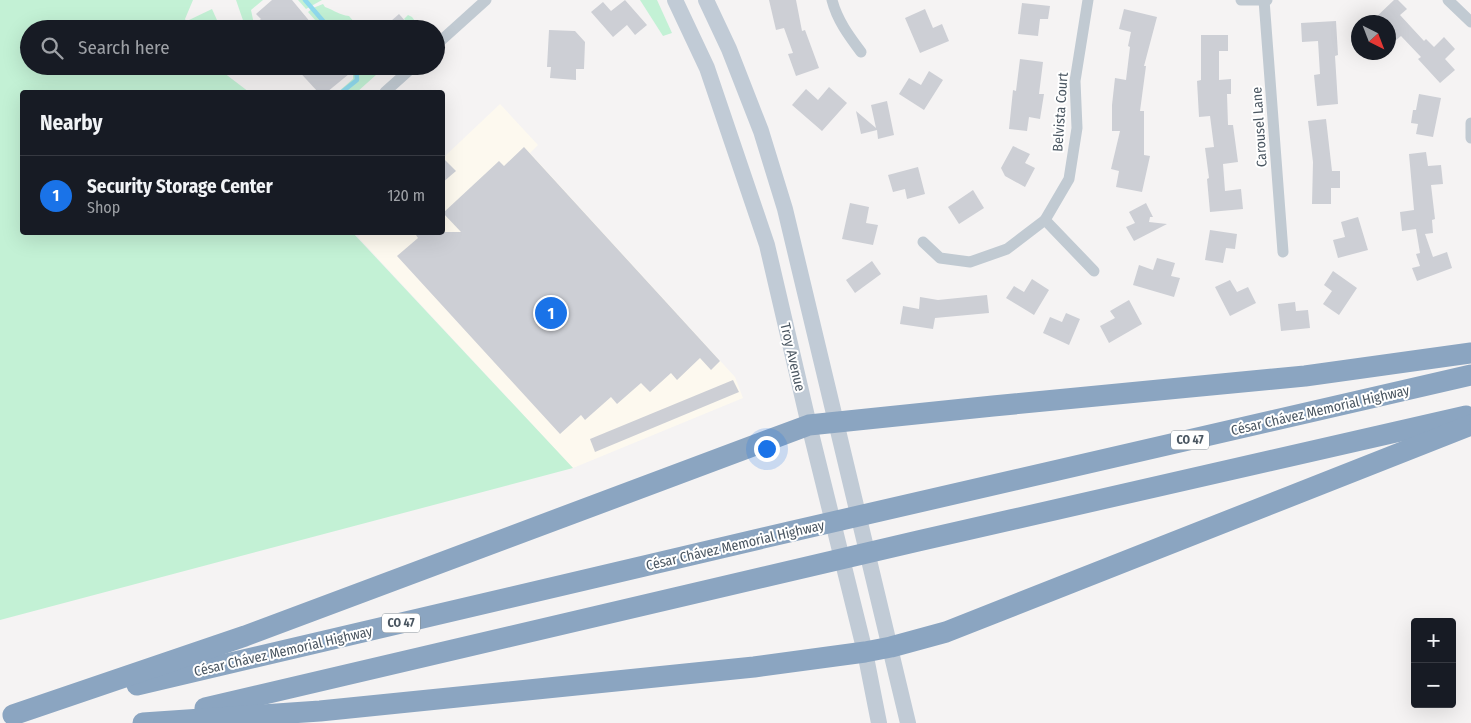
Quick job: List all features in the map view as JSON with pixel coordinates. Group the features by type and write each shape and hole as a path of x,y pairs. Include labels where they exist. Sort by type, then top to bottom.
{"highway":[{"path":"6,716 245,636 809,425 1305,376 1471,353"},
{"name":"César Chávez Memorial Highway","path":"6,716 789,532 1471,375"},
{"path":"142,723 918,541 1471,415"},
{"path":"142,723 360,707 754,667 891,647 946,632 1471,425"}],"main road":[{"name":"Troy Avenue","path":"675,0 707,68 767,245 865,652 879,723"},
{"name":"Troy Avenue","path":"706,0 729,49 764,140 786,209 908,723"}],"street":[{"path":"445,38 486,0"},
{"path":"832,0 838,18 849,37 861,52"},
{"name":"Belvista Court","path":"923,242 940,258 970,262 1006,248 1045,220 1069,179 1077,128 1075,81 1088,0"},
{"path":"1242,0 1266,0"},
{"name":"Carousel Lane","path":"1266,0 1283,252"},
{"path":"1448,0 1471,22"},
{"path":"387,90 404,75"},
{"path":"1471,123 1471,138"},
{"path":"1045,220 1094,271"}],"shaded area":[{"path":"500,104 538,145 530,153 735,377 743,398 573,468 358,237 360,235 445,235 445,156"}],"green space":[{"path":"0,0 193,0 186,20 20,20 20,75 227,75 246,90 20,90 20,235 355,235 573,468 0,620"},
{"path":"236,0 263,0 251,10 253,20 243,20"},
{"path":"298,0 322,0 306,9"},
{"path":"640,0 657,0 672,33 663,36"},
{"path":"323,4 339,14 349,16 352,20 315,20 308,12"},
{"path":"212,9 217,20 189,20"},
{"path":"408,15 414,20 405,20"},
{"path":"353,75 376,75 359,90 340,90 353,79"}],"building":[{"path":"272,0 292,0 309,20 260,20 261,19 256,14"},
{"path":"625,0 647,25 635,35 627,25 613,37 591,12 603,2 611,11"},
{"path":"769,0 796,0 802,31 805,30 819,68 796,76 788,54 793,53 784,28 776,30"},
{"path":"1394,0 1398,0 1407,9 1400,15 1424,41 1426,39 1434,47 1444,37 1455,49 1445,59 1455,70 1440,83 1418,59 1421,57 1401,36 1396,40 1396,15 1378,15"},
{"path":"1022,3 1050,6 1048,19 1040,19 1038,36 1018,34"},
{"path":"925,9 933,28 942,24 949,41 920,53 905,18"},
{"path":"1124,9 1157,17 1144,66 1146,66 1140,111 1144,111 1144,155 1150,156 1142,192 1116,187 1119,171 1111,169 1120,131 1112,131 1115,78 1126,80 1130,47 1128,46 1131,32 1119,29"},
{"path":"399,14 404,20 392,20"},
{"path":"1336,21 1338,55 1335,56 1338,104 1317,106 1314,75 1320,74 1318,41 1302,42 1301,23"},
{"path":"549,30 575,31 585,42 584,69 576,69 576,80 550,78 551,67 547,67"},
{"path":"1201,35 1228,35 1228,51 1219,51 1219,80 1231,79 1231,94 1227,94 1228,125 1233,125 1238,162 1223,164 1225,191 1241,189 1243,209 1210,212 1207,179 1209,178 1205,148 1214,147 1210,116 1199,117 1197,81 1201,80"},
{"path":"1020,59 1043,62 1039,94 1044,94 1040,119 1029,117 1027,131 1009,129 1013,90 1016,91"},
{"path":"929,71 943,80 924,110 899,94 909,78 921,85"},
{"path":"302,75 348,75 329,90 316,90"},
{"path":"829,87 847,103 822,131 792,105 806,89 818,100"},
{"path":"1419,94 1441,98 1433,137 1416,134 1418,124 1411,123 1413,110 1416,110"},
{"path":"887,101 894,135 878,139 877,130 861,134 856,111 876,128 871,105"},
{"path":"1326,119 1332,171 1340,171 1340,188 1331,188 1331,204 1312,204 1313,162 1308,121"},
{"path":"1013,146 1030,154 1025,163 1035,168 1025,187 1005,176 1001,168"},
{"path":"524,147 720,361 711,370 700,358 677,380 671,373 650,392 641,383 617,404 611,397 585,420 581,415 560,434 397,256 418,238 416,235 445,235 445,232 461,232 445,215 445,211 499,161 504,166"},
{"path":"1426,152 1428,166 1441,165 1443,184 1431,185 1435,219 1432,220 1433,233 1425,234 1433,257 1447,252 1452,268 1417,281 1412,268 1420,266 1416,254 1420,253 1416,229 1402,231 1400,212 1414,210 1409,154"},
{"path":"445,160 456,171 445,180"},
{"path":"918,167 925,194 907,199 905,189 893,192 888,175"},
{"path":"973,190 984,208 959,224 948,207"},
{"path":"850,203 869,207 866,223 878,225 873,245 842,239"},
{"path":"1146,203 1153,217 1150,217 1149,222 1167,224 1134,241 1126,227 1135,223 1129,212"},
{"path":"1358,217 1368,250 1338,258 1333,240 1345,237 1341,222"},
{"path":"1210,230 1237,234 1235,249 1226,248 1223,263 1205,260"},
{"path":"1157,258 1175,263 1171,276 1180,278 1174,297 1133,285 1139,265 1153,270"},
{"path":"872,261 881,274 855,293 846,280"},
{"path":"1333,271 1357,288 1339,315 1323,304 1332,291 1324,285"},
{"path":"1032,279 1049,290 1034,315 1006,298 1014,286 1024,292"},
{"path":"1230,280 1237,292 1248,287 1256,303 1230,316 1215,287"},
{"path":"987,295 989,313 935,318 933,329 900,324 903,306 919,309 920,297 938,300"},
{"path":"1129,300 1142,324 1109,343 1100,326 1115,318 1110,311"},
{"path":"1295,302 1296,311 1308,310 1310,328 1281,331 1278,304"},
{"path":"1066,313 1080,319 1069,345 1043,333 1050,317 1062,322"},
{"path":"733,380 739,392 595,452 590,439"}],"waterway":[{"path":"305,0 322,20"},
{"path":"344,90 357,80 357,75"}],"place":[{"name":"Security Storage Center","path":"551,313"}]}
